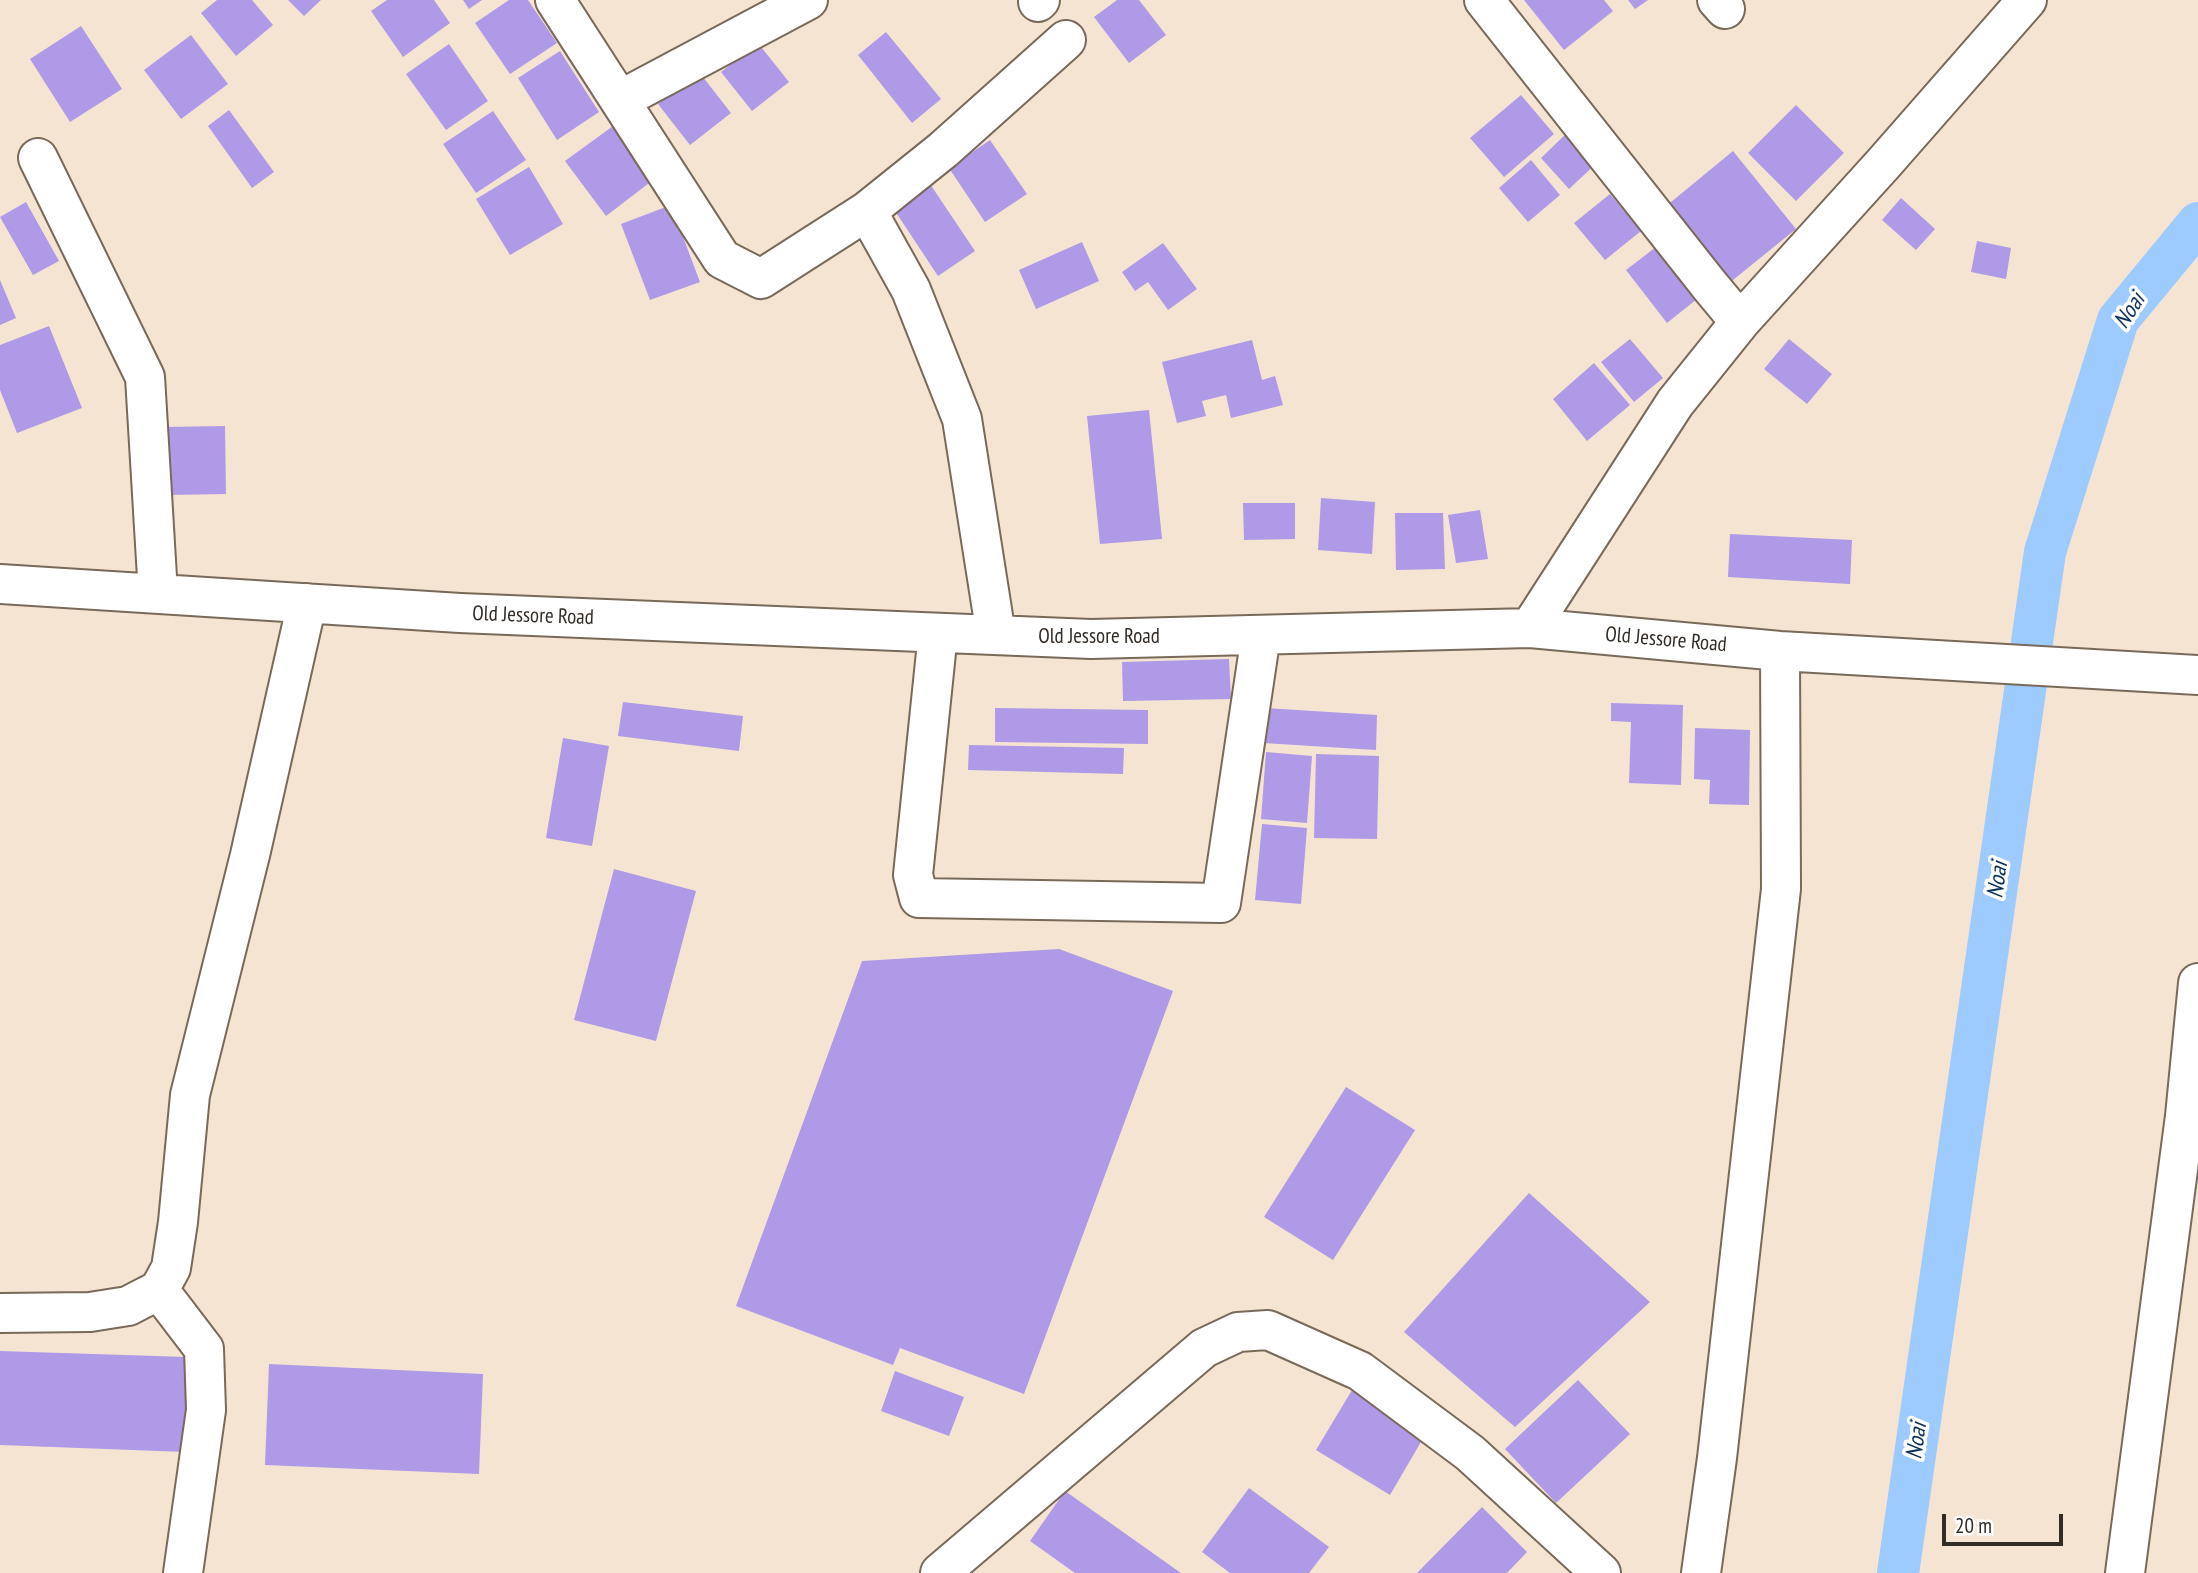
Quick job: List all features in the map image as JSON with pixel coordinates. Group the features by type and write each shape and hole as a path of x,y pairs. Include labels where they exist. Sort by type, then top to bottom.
{"street":[{"path":"555,0 722,259 761,279 867,211 943,150 1066,40"},
{"path":"620,100 808,0"},
{"path":"1485,0 1740,322"},
{"path":"1530,628 1675,403 1740,322 2027,0"},
{"path":"38,158 145,377 158,594"},
{"path":"867,211 911,290 961,419 996,635"},
{"name":"Old Jessore Road","path":"0,584 460,613 1091,639 1530,628 1780,651 2189,674"},
{"path":"0,1313 90,1312 128,1306 159,1290 171,1269 190,1095 250,855 307,603"},
{"path":"939,633 913,875 919,898 1221,903 1261,635"},
{"path":"1701,1573 1717,1458 1781,889 1780,651"},
{"path":"2125,1573 2185,1116 2198,984"},
{"path":"159,1290 205,1349 206,1410 183,1573"},
{"path":"940,1573 1204,1348 1238,1332 1268,1331 1360,1371 1470,1453 1601,1573"}],"building":[{"path":"217,0 252,0 273,25 236,56 201,13"},
{"path":"288,0 321,0 304,16"},
{"path":"387,0 434,0 450,23 403,57 371,11"},
{"path":"463,0 482,0 469,9"},
{"path":"509,0 528,0 557,43 510,74 475,23"},
{"path":"1117,0 1139,0 1166,35 1129,63 1094,17"},
{"path":"1524,0 1604,0 1613,11 1564,50"},
{"path":"1628,0 1648,0 1635,9"},
{"path":"81,26 122,89 70,122 30,59"},
{"path":"886,32 941,99 912,123 858,55"},
{"path":"191,35 228,84 181,119 144,70"},
{"path":"758,43 789,82 752,111 721,72"},
{"path":"449,44 488,101 446,130 406,74"},
{"path":"560,51 599,112 557,140 518,78"},
{"path":"699,72 731,113 690,145 658,104"},
{"path":"1521,95 1554,134 1504,177 1470,138"},
{"path":"1796,105 1844,153 1796,201 1748,153"},
{"path":"229,110 274,172 252,188 208,126"},
{"path":"493,111 526,160 476,193 443,144"},
{"path":"613,126 653,180 606,216 565,161"},
{"path":"1571,129 1600,160 1569,189 1541,158"},
{"path":"990,140 1027,194 985,222 949,168"},
{"path":"1733,151 1796,229 1728,284 1665,207"},
{"path":"1531,160 1560,195 1528,222 1499,188"},
{"path":"529,167 563,224 510,255 476,199"},
{"path":"928,181 975,251 938,276 891,205"},
{"path":"1610,194 1641,231 1605,260 1574,223"},
{"path":"1901,198 1935,229 1916,250 1882,220"},
{"path":"26,202 59,261 33,275 0,217"},
{"path":"671,205 700,282 650,300 621,224"},
{"path":"1977,241 2011,248 2006,279 1971,272"},
{"path":"1082,242 1099,281 1036,309 1019,270"},
{"path":"1163,243 1197,289 1168,310 1148,282 1135,291 1122,272"},
{"path":"1656,247 1697,299 1667,323 1626,270"},
{"path":"0,280 16,318 0,325"},
{"path":"49,326 82,408 17,433 0,390 0,345"},
{"path":"1630,339 1663,378 1634,402 1601,362"},
{"path":"1789,339 1832,374 1807,404 1764,369"},
{"path":"1252,340 1262,380 1275,376 1283,405 1231,418 1226,395 1202,401 1206,416 1177,423 1162,362"},
{"path":"1594,363 1630,405 1587,441 1553,399"},
{"path":"1149,410 1162,539 1100,544 1087,416"},
{"path":"225,426 226,494 166,495 165,427"},
{"path":"1321,498 1375,502 1372,554 1318,550"},
{"path":"1243,503 1295,503 1295,539 1244,540"},
{"path":"1480,510 1488,559 1456,563 1448,515"},
{"path":"1395,513 1443,513 1445,569 1396,570"},
{"path":"1730,534 1852,540 1850,584 1728,577"},
{"path":"1229,659 1231,699 1123,701 1122,662"},
{"path":"623,702 743,716 739,751 618,736"},
{"path":"1611,703 1683,705 1681,785 1629,783 1631,722 1611,721"},
{"path":"995,708 1148,710 1148,744 995,742"},
{"path":"1265,708 1377,715 1376,750 1263,743"},
{"path":"1695,728 1750,730 1749,805 1709,804 1710,780 1694,779"},
{"path":"563,738 609,746 592,846 546,838"},
{"path":"969,745 1124,748 1123,774 968,770"},
{"path":"1266,752 1312,756 1307,823 1261,819"},
{"path":"1316,754 1379,756 1377,839 1314,838"},
{"path":"1262,824 1307,828 1301,904 1255,900"},
{"path":"614,869 696,891 656,1041 574,1020"},
{"path":"1059,949 1173,991 1024,1394 900,1348 893,1365 736,1306 862,961"},
{"path":"1346,1087 1415,1130 1333,1260 1264,1217"},
{"path":"1529,1193 1650,1302 1515,1427 1404,1332"},
{"path":"0,1351 187,1357 185,1452 0,1445"},
{"path":"269,1364 483,1374 479,1474 265,1465"},
{"path":"895,1371 964,1397 949,1436 881,1411"},
{"path":"1578,1380 1630,1434 1556,1503 1505,1449"},
{"path":"1352,1390 1425,1435 1390,1495 1316,1450"},
{"path":"1249,1488 1329,1547 1309,1573 1230,1573 1202,1552"},
{"path":"1065,1491 1181,1573 1075,1573 1030,1541"},
{"path":"1482,1507 1527,1552 1507,1573 1417,1573"}],"waterway":[{"name":"Noai","path":"1898,1573 2045,552 2118,320 2198,223"}]}
